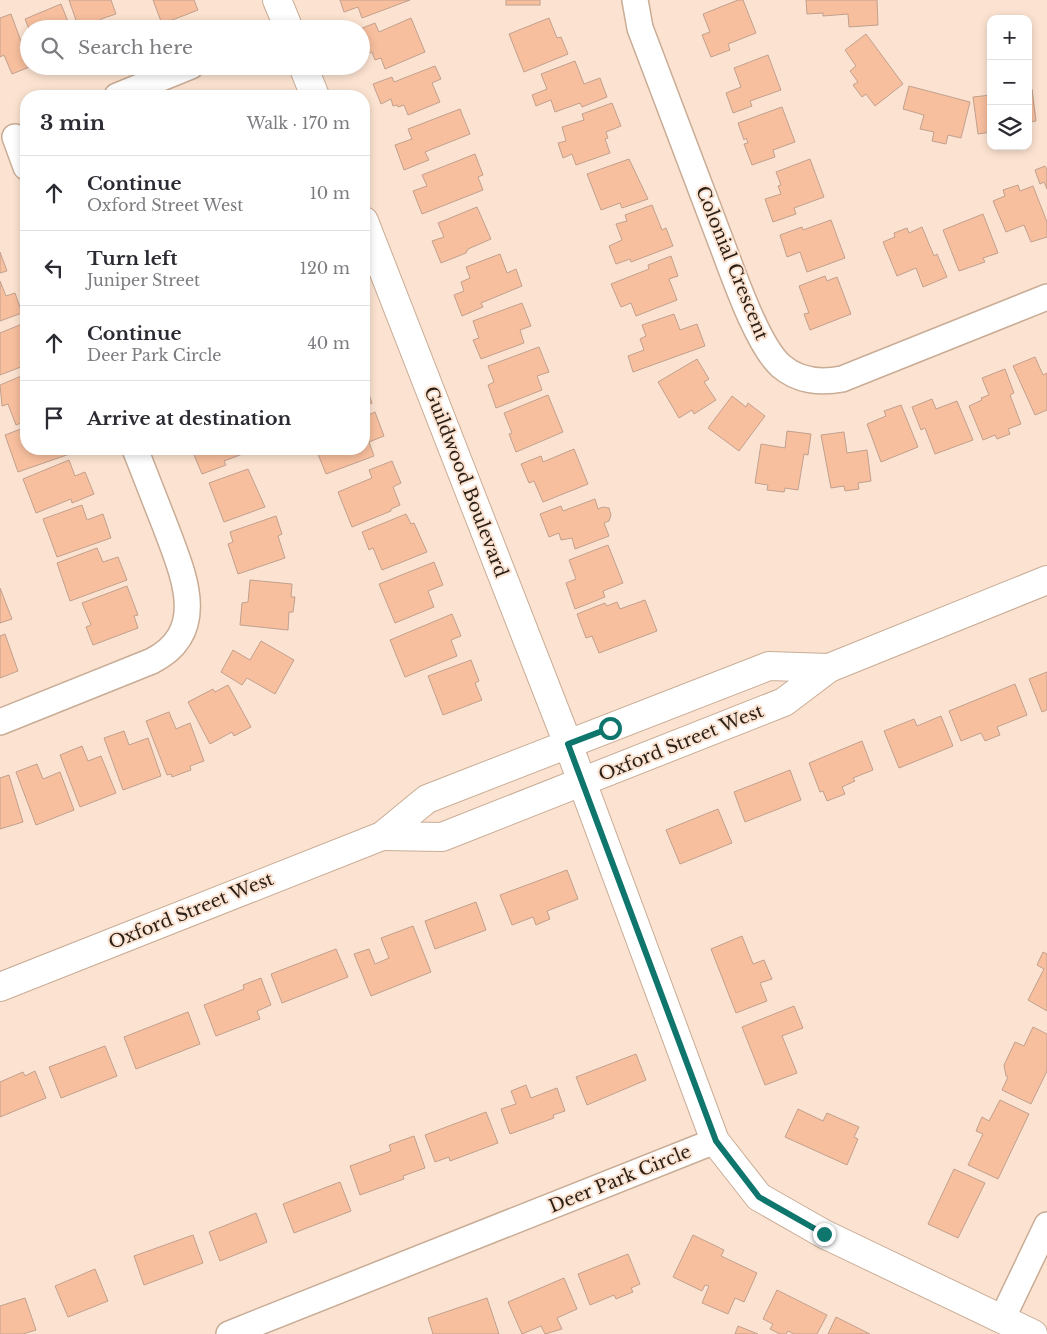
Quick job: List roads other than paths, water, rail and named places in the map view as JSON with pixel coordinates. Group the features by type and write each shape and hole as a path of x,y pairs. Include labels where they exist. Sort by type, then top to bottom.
{"main road":[{"path":"277,0 284,20"},
{"path":"307,75 313,90"},
{"name":"Guildwood Boulevard","path":"370,236 568,744 716,1141"},
{"name":"Oxford Street West","path":"382,836 442,837 784,702 829,668 1047,580"},
{"name":"Oxford Street West","path":"0,987 382,836 426,800 769,666 829,668"},
{"path":"716,1141 759,1197 824,1234 1033,1334"}],"street":[{"name":"Colonial Crescent","path":"635,0 640,28 738,286 766,348 787,371 811,380 842,379 1047,297"},
{"path":"131,90 168,75"},
{"path":"14,137 20,152"},
{"path":"0,722 163,656 178,638 188,612 186,582 137,455"},
{"name":"Deer Park Circle","path":"229,1334 716,1141"},
{"path":"1002,1319 1047,1225"}]}
